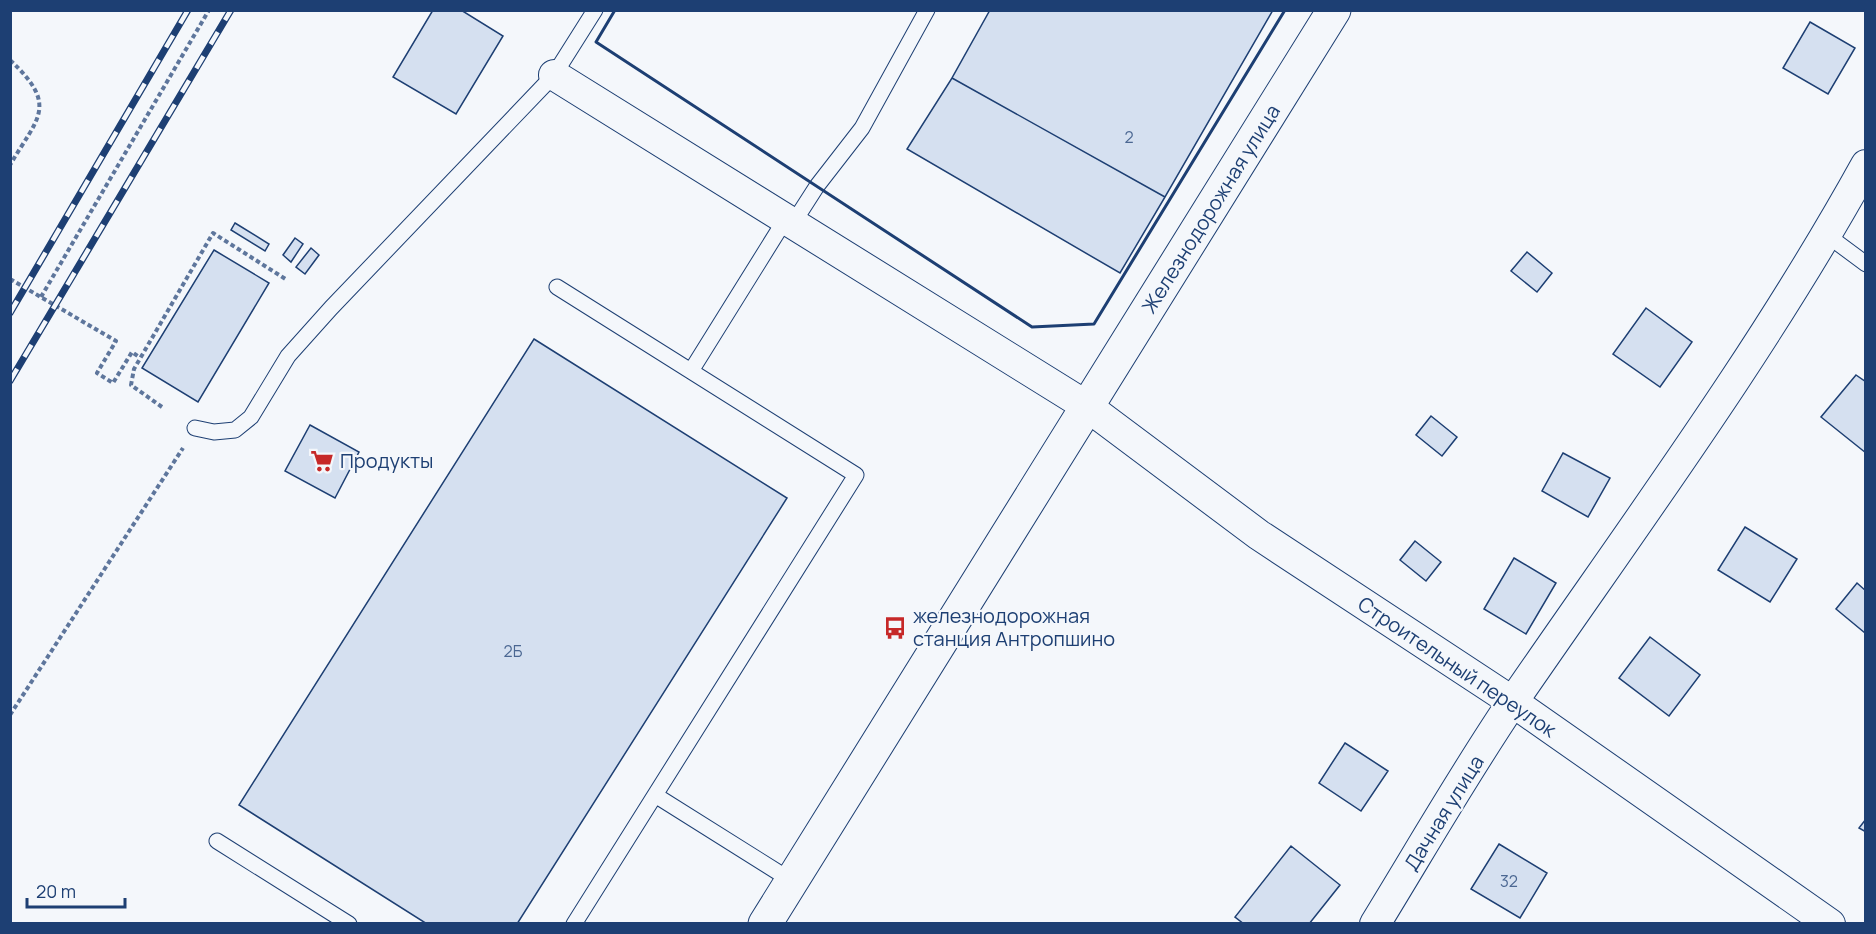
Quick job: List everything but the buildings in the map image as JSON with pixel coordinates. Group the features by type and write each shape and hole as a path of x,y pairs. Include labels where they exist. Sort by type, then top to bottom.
{"street":[{"name":"Железнодорожная улица","path":"765,924 1334,10"},
{"name":"Строительный переулок","path":"554,75 789,223 1088,406 1259,535 1513,702 1830,924"},
{"path":"1827,235 1866,165"},
{"name":"Дачная улица","path":"1375,924 1513,702 1715,412 1827,235"}],"lane":[{"path":"195,428 214,432 235,430 251,417 288,356 554,75 595,10"},
{"path":"691,371 789,223 862,128 927,10"},
{"path":"1827,235 1866,264"},
{"path":"557,287 856,475 574,924"},
{"path":"655,795 792,881"},
{"path":"217,841 349,924"}],"path":[{"path":"41,297 209,10"},
{"path":"10,60 40,97 41,112 10,165"},
{"path":"162,407 131,385 140,357 213,233 287,280"},
{"path":"10,279 116,341 97,374 113,383 132,352 140,357"},
{"path":"10,715 195,428"}],"railway":[{"path":"10,313 188,10"},
{"path":"10,381 231,10"}],"wall":[{"path":"615,10 596,42 1032,327 1094,324 1285,10"}],"place":[{"name":"Продукты","path":"322,461"},
{"name":"железнодорожная станция Антропшино","path":"895,628"}]}
